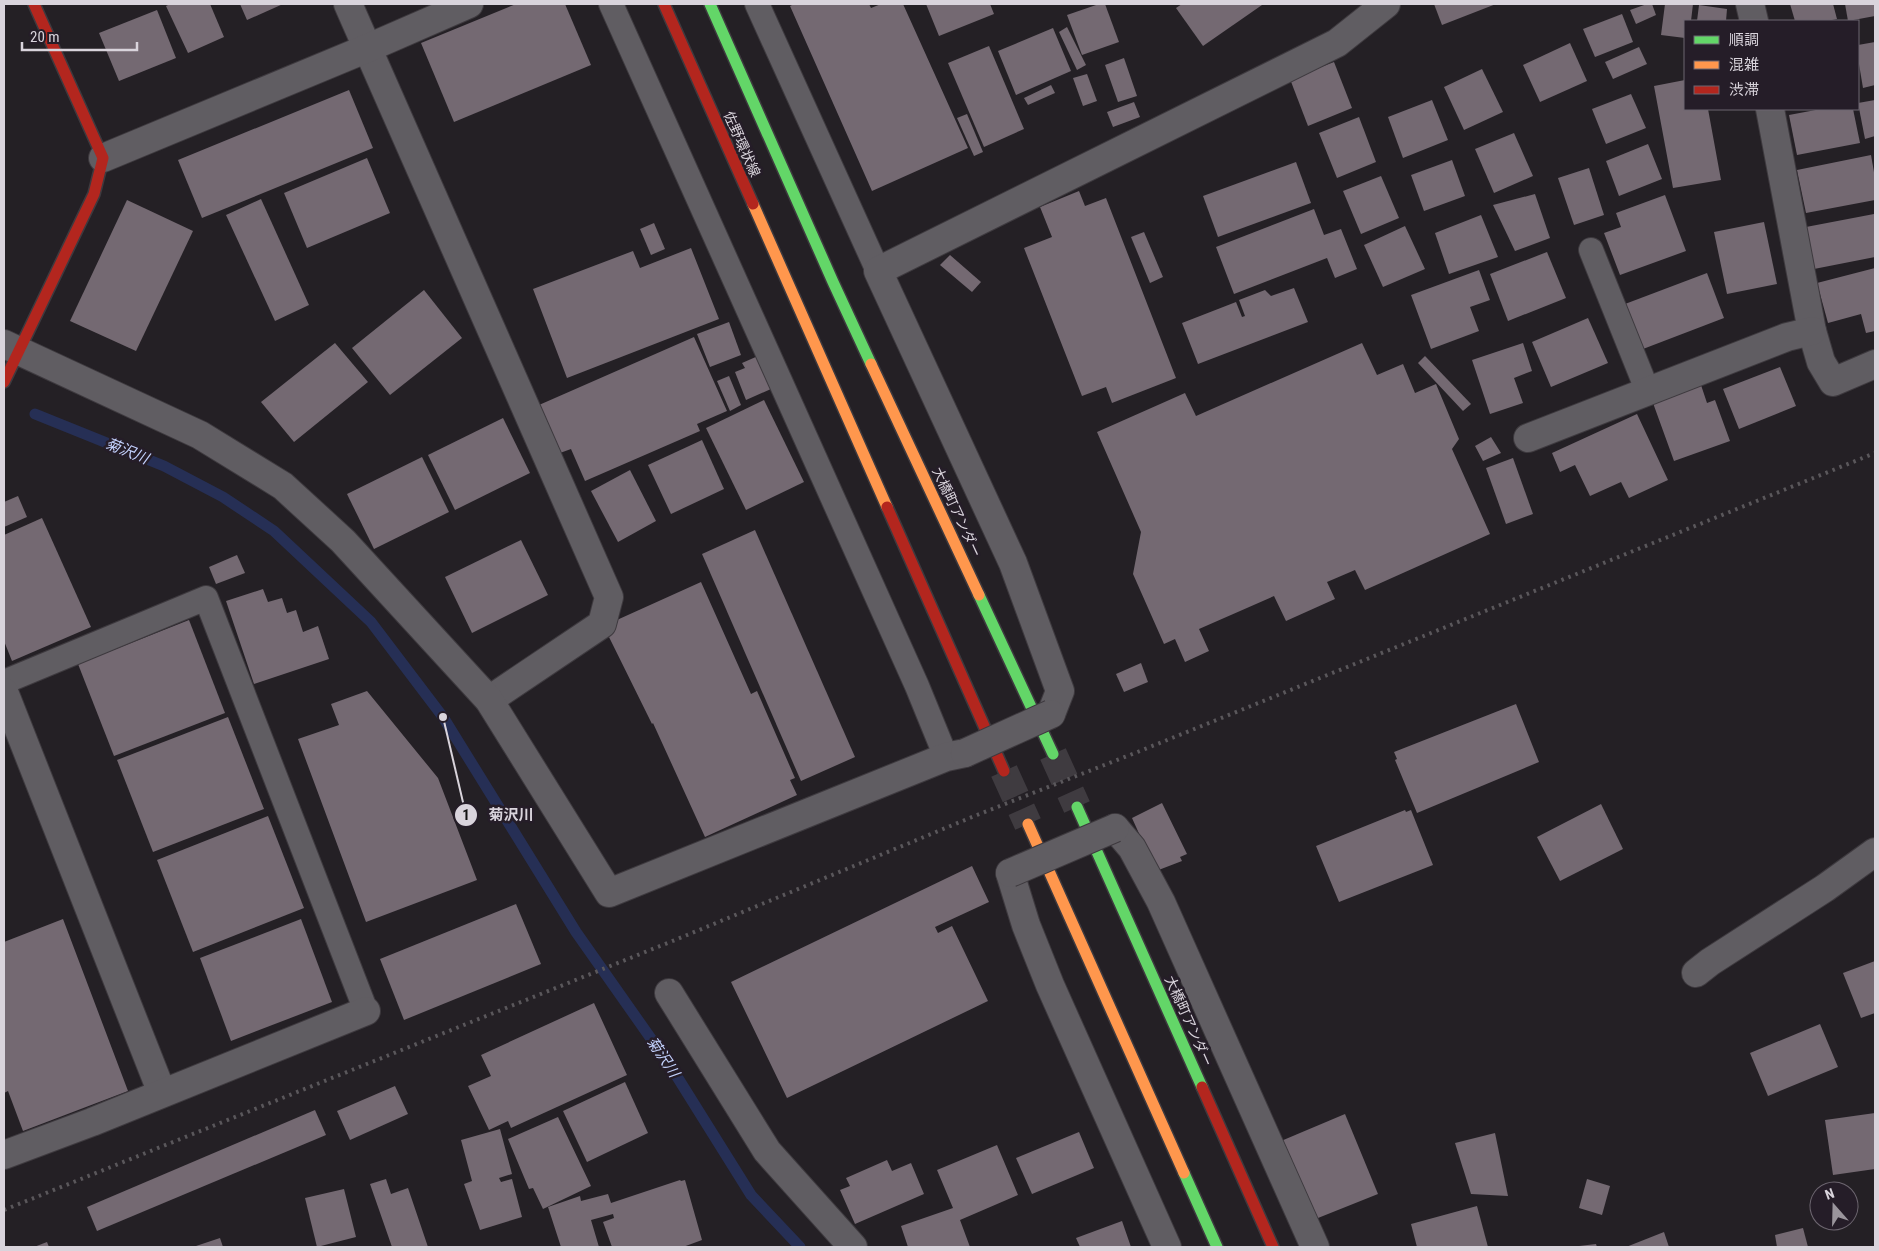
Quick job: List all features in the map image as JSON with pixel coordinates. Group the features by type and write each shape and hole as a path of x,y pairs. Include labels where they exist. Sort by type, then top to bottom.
{"main road":[{"path":"4,382 11,347 94,194 103,158 34,4"},
{"name":"佐野環状線","path":"664,4 1004,771"},
{"name":"佐野環状線","path":"710,4 833,282"},
{"name":"大橋町アンダー","path":"833,282 1053,754"},
{"name":"大橋町アンダー","path":"1077,807 1273,1247"},
{"path":"1028,824 1217,1247"}],"street":[{"path":"348,4 609,597 602,624 489,700"},
{"path":"103,158 469,4"},
{"path":"11,347 200,435 283,486 343,541 489,700 609,893 956,755 1051,714 1060,692 1013,563 878,271 1337,43 1386,4"},
{"path":"1750,4 1754,20"},
{"path":"1770,110 1812,331 1821,362 1832,382 1875,364"},
{"path":"1528,438 1787,337 1812,331"},
{"path":"4,692 162,1093"},
{"path":"1167,1247 1050,984 1021,911 1010,874 1115,828 1132,848 1161,902 1315,1247"},
{"path":"1696,973 1825,888 1875,852"},
{"path":"669,993 768,1151 853,1247"},
{"path":"4,1155 92,1122 366,1011"}],"lane":[{"path":"611,4 913,676 956,755"},
{"path":"757,4 878,271"},
{"path":"1591,250 1648,392"},
{"path":"4,682 206,598 366,1011"}],"building":[{"path":"170,4 210,4 224,37 188,53 166,6"},
{"path":"240,4 283,4 247,20"},
{"path":"516,4 565,4 591,65 454,122 421,43"},
{"path":"794,4 869,4 871,8 881,4 903,4 968,148 872,191 790,6"},
{"path":"926,4 990,4 994,14 939,36"},
{"path":"1099,4 1105,4 1119,42 1082,55 1067,15"},
{"path":"1182,4 1262,5 1203,46 1176,8"},
{"path":"1434,4 1496,4 1442,25"},
{"path":"1652,4 1656,15 1636,24 1630,10"},
{"path":"1665,4 1693,4 1691,20 1684,20 1684,38 1661,35"},
{"path":"1790,4 1833,4 1837,19 1832,20 1795,20"},
{"path":"1845,4 1875,4 1875,16 1848,20"},
{"path":"1699,5 1727,9 1726,20 1697,20"},
{"path":"157,10 176,58 119,81 99,33"},
{"path":"1622,14 1633,42 1595,57 1583,29"},
{"path":"1067,27 1086,65 1077,70 1059,32"},
{"path":"1053,28 1071,71 1016,95 998,51"},
{"path":"1875,42 1875,85 1863,88 1859,64 1859,45"},
{"path":"1570,43 1587,81 1540,102 1523,65"},
{"path":"989,46 1024,129 984,147 948,63"},
{"path":"1639,47 1647,64 1613,79 1605,62"},
{"path":"1124,58 1137,96 1118,102 1105,65"},
{"path":"1334,62 1352,108 1308,126 1290,79"},
{"path":"1482,69 1503,112 1464,130 1444,87"},
{"path":"1087,74 1097,101 1083,106 1073,78"},
{"path":"1684,80 1684,110 1708,110 1721,180 1673,188 1654,86"},
{"path":"1051,85 1055,93 1028,105 1024,98"},
{"path":"349,90 373,148 202,218 178,160"},
{"path":"1631,94 1646,128 1606,144 1592,109"},
{"path":"1432,100 1448,140 1403,158 1388,117"},
{"path":"1875,100 1875,136 1865,139 1859,103"},
{"path":"1134,102 1140,117 1113,127 1107,112"},
{"path":"1816,110 1853,110 1860,143 1797,155 1789,115"},
{"path":"967,114 983,152 974,156 957,118"},
{"path":"1359,117 1376,162 1337,178 1319,133"},
{"path":"1514,133 1533,176 1494,193 1475,149"},
{"path":"1648,144 1662,179 1619,196 1606,161"},
{"path":"1871,155 1875,178 1875,200 1806,213 1797,170"},
{"path":"367,158 390,213 307,248 284,193"},
{"path":"1452,160 1465,196 1424,211 1411,175"},
{"path":"1296,162 1311,203 1218,237 1203,196"},
{"path":"1589,168 1604,215 1574,225 1558,178"},
{"path":"1381,176 1399,218 1361,234 1343,191"},
{"path":"1079,191 1085,206 1106,198 1176,378 1112,403 1106,387 1082,396 1024,248 1052,237 1040,207"},
{"path":"1535,194 1550,238 1515,251 1493,205"},
{"path":"1665,195 1686,251 1620,275 1604,233 1621,227 1616,213"},
{"path":"261,199 309,305 275,321 226,215"},
{"path":"127,200 193,231 136,351 70,321"},
{"path":"1314,209 1324,235 1341,229 1357,269 1335,278 1327,258 1234,294 1216,247"},
{"path":"1874,214 1875,257 1814,269 1806,227"},
{"path":"1481,215 1498,257 1449,274 1435,233"},
{"path":"1764,222 1777,284 1727,294 1714,232"},
{"path":"654,223 665,249 651,255 640,229"},
{"path":"1405,226 1425,269 1383,287 1364,245"},
{"path":"1144,232 1163,277 1150,283 1131,237"},
{"path":"691,248 719,319 567,378 533,289 633,251 640,268"},
{"path":"1547,252 1566,298 1508,321 1490,274"},
{"path":"950,255 981,282 972,292 940,265"},
{"path":"1875,268 1875,331 1866,333 1861,314 1828,323 1817,283"},
{"path":"1479,270 1490,300 1470,307 1479,331 1431,349 1411,295"},
{"path":"1707,273 1724,318 1643,349 1625,304"},
{"path":"1294,288 1308,322 1198,364 1182,323 1236,302 1242,317 1245,316 1239,300 1265,290 1271,296"},
{"path":"424,290 462,338 390,395 352,348"},
{"path":"1588,318 1608,363 1551,387 1532,342"},
{"path":"729,322 741,355 710,367 697,334"},
{"path":"694,337 727,411 697,424 700,431 585,481 571,449 560,453 539,405"},
{"path":"335,343 368,382 294,442 261,402"},
{"path":"1362,343 1377,375 1403,364 1415,393 1436,384 1459,439 1452,449 1490,534 1365,590 1355,570 1327,582 1335,599 1286,621 1274,596 1199,629 1209,651 1185,662 1175,639 1164,644 1133,574 1141,532 1097,432 1185,393 1196,416"},
{"path":"1523,343 1532,371 1514,378 1523,403 1490,414 1472,360"},
{"path":"758,356 771,389 746,400 735,372 745,368 742,363"},
{"path":"1425,356 1471,404 1463,411 1418,363"},
{"path":"1780,367 1796,406 1739,429 1723,389"},
{"path":"729,376 741,405 730,411 717,381"},
{"path":"1701,385 1707,403 1715,400 1730,441 1674,461 1653,403"},
{"path":"764,400 804,482 746,510 706,428"},
{"path":"1637,414 1668,480 1629,498 1621,482 1590,496 1575,465 1560,472 1552,453"},
{"path":"503,418 530,473 455,510 428,455"},
{"path":"1491,437 1501,453 1483,461 1475,446"},
{"path":"702,440 724,489 671,514 648,465"},
{"path":"422,457 449,512 374,549 347,494"},
{"path":"1513,458 1533,514 1506,524 1486,468"},
{"path":"630,470 656,521 618,542 591,491"},
{"path":"18,496 27,517 4,527 4,502"},
{"path":"42,518 91,627 12,661 4,641 4,535"},
{"path":"755,530 855,757 801,781 702,554"},
{"path":"521,540 548,595 472,633 445,577"},
{"path":"237,555 245,573 216,584 209,567"},
{"path":"701,582 751,694 757,691 795,778 790,780 797,795 705,837 653,723 608,635 612,633 608,624"},
{"path":"263,589 268,602 282,598 287,613 296,610 303,632 318,626 329,659 254,684 226,601"},
{"path":"189,620 225,713 114,756 78,664"},
{"path":"1141,663 1148,682 1124,692 1116,674"},
{"path":"367,691 438,778 477,880 366,922 298,739 339,725 331,704"},
{"path":"1516,704 1539,762 1417,813 1395,760 1397,759 1394,752"},
{"path":"228,717 264,809 153,852 117,760"},
{"path":"1162,803 1187,854 1180,857 1182,861 1156,871 1132,818"},
{"path":"1601,804 1623,849 1560,881 1537,837"},
{"path":"1405,810 1406,812 1411,810 1433,865 1339,902 1316,846"},
{"path":"268,816 304,908 193,952 157,860"},
{"path":"972,866 989,902 935,927 938,933 952,926 988,1001 787,1098 731,982"},
{"path":"516,904 541,964 404,1020 380,959"},
{"path":"63,919 128,1091 23,1131 8,1091 4,1093 4,942"},
{"path":"301,919 332,1002 231,1041 200,958"},
{"path":"1875,961 1875,1013 1861,1018 1843,973"},
{"path":"594,1003 627,1075 511,1128 508,1121 489,1130 468,1086 491,1076 481,1055"},
{"path":"1820,1024 1838,1067 1768,1096 1750,1053"},
{"path":"625,1082 648,1133 587,1162 563,1111"},
{"path":"395,1086 408,1114 350,1140 337,1111"},
{"path":"315,1110 326,1135 97,1231 87,1207"},
{"path":"1875,1113 1875,1169 1833,1175 1825,1120"},
{"path":"1345,1114 1378,1194 1313,1220 1281,1141"},
{"path":"558,1117 591,1186 543,1209 533,1188 529,1189 508,1139"},
{"path":"500,1129 512,1174 499,1178 501,1182 512,1179 522,1217 480,1230 464,1184 472,1181 461,1140"},
{"path":"1079,1132 1094,1168 1032,1194 1016,1158"},
{"path":"1495,1133 1508,1196 1471,1194 1455,1143"},
{"path":"997,1145 1018,1195 960,1220 970,1247 908,1247 901,1226 953,1208 937,1170"},
{"path":"887,1160 892,1171 911,1163 924,1194 855,1224 840,1190 850,1186 846,1178"},
{"path":"386,1179 391,1194 408,1188 428,1247 392,1247 370,1184"},
{"path":"1587,1179 1610,1186 1602,1215 1579,1208"},
{"path":"685,1180 702,1240 683,1247 612,1247 603,1222 614,1218 613,1214 591,1220 599,1247 561,1247 548,1207 580,1196 581,1201 608,1194 611,1203"},
{"path":"344,1189 356,1237 317,1247 305,1198"},
{"path":"1477,1206 1488,1247 1417,1247 1411,1224"},
{"path":"1122,1221 1131,1247 1080,1247 1076,1238"},
{"path":"1803,1228 1808,1247 1777,1247 1775,1235"},
{"path":"1664,1232 1669,1247 1626,1247"},
{"path":"220,1238 223,1247 193,1247"},
{"path":"47,1242 49,1247 34,1247"},
{"path":"1596,1244 1597,1247 1579,1247 1579,1246"}],"waterway":[{"name":"菊沢川","path":"35,414 164,466 223,497 274,531 371,622 443,717 576,932 671,1067 751,1195 800,1247"}],"tunnel":[{"path":"1053,754 1077,807"},
{"path":"1004,771 1028,824"}],"railway":[{"path":"4,1210 1875,453"}],"traffic: fast":[{"path":"710,4 871,364"},
{"path":"979,595 1053,754"},
{"path":"1077,807 1202,1087"},
{"path":"1184,1173 1217,1247"}],"traffic: slow":[{"path":"753,204 887,507"},
{"path":"871,364 979,595"},
{"path":"1028,824 1184,1173"}],"traffic: jam":[{"path":"4,382 94,194 103,158 34,4"},
{"path":"664,4 753,204"},
{"path":"887,507 1004,771"},
{"path":"1202,1087 1273,1247"}],"place":[{"name":"菊沢川","path":"443,717"}]}
